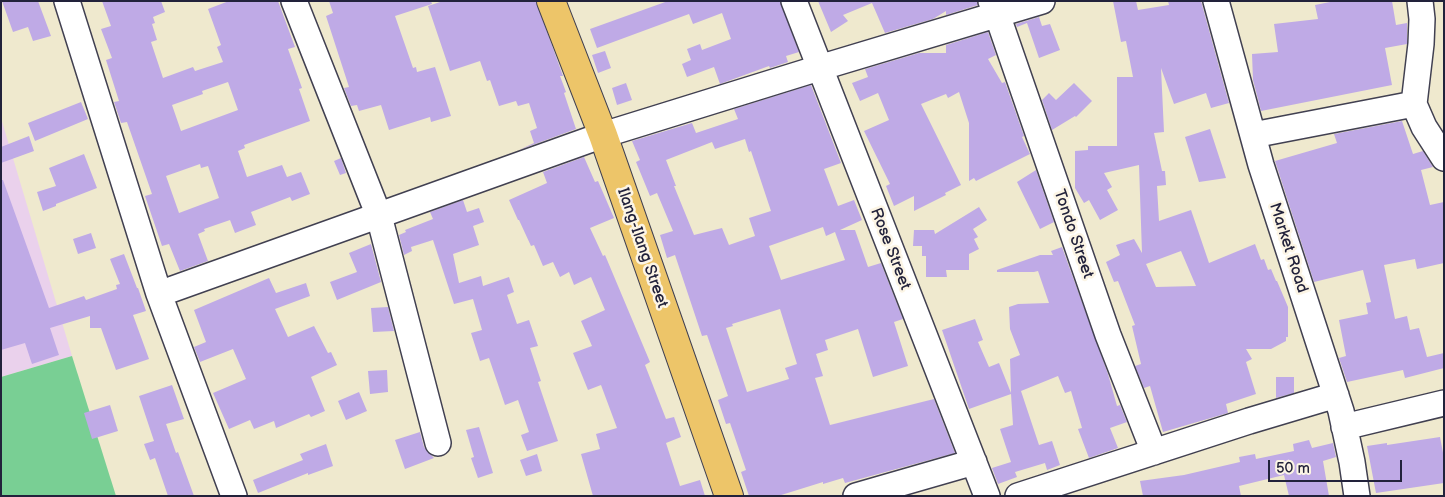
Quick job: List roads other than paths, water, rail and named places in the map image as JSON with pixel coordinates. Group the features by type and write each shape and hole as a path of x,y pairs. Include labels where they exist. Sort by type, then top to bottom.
{"main road":[{"name":"Ilang-Ilang Street","path":"551,1 603,136 729,496"}],"street":[{"path":"67,1 160,294 234,496"},
{"path":"294,1 379,216 438,443"},
{"name":"Rose Street","path":"794,1 987,496"},
{"path":"160,294 603,136 819,68 994,7 1042,1"},
{"name":"Market Road","path":"1216,1 1267,184 1336,395 1357,496"},
{"path":"1420,1 1422,19 1421,44 1414,104 1424,127 1444,158"},
{"name":"Tondo Street","path":"994,7 1105,326 1154,452"},
{"path":"1253,136 1414,104"},
{"path":"1018,496 1249,421 1336,395"},
{"path":"1344,427 1444,403"},
{"path":"856,496 974,462"}]}
